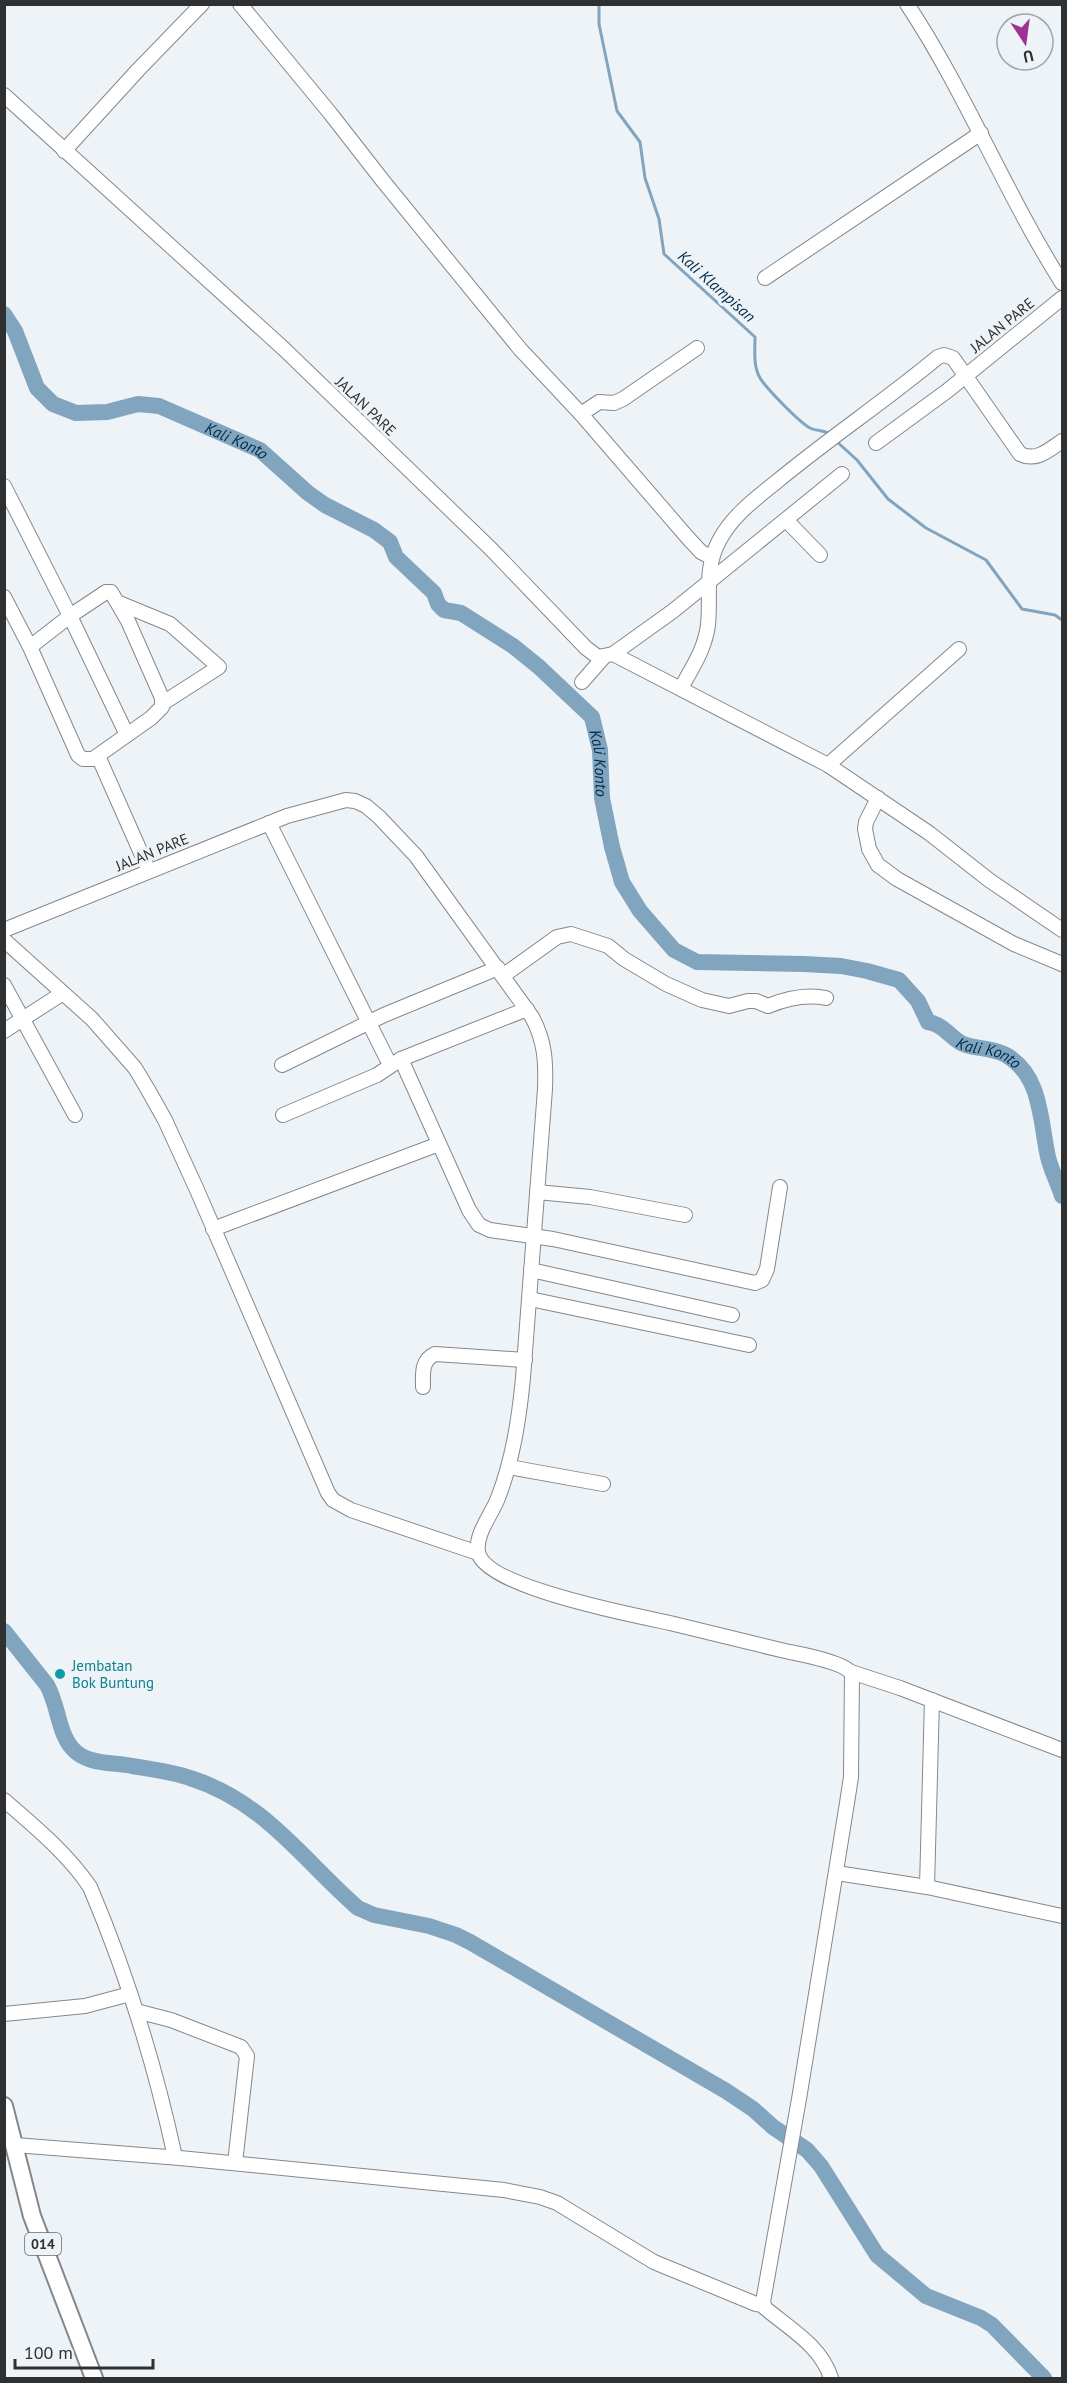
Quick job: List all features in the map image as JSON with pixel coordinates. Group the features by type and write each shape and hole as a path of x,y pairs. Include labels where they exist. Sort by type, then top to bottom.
{"main road":[{"name":"014","path":"4,2106 32,2216 94,2379"}],"street":[{"path":"64,151 202,4"},
{"path":"240,4 520,349 581,414 688,538 701,552 711,557 707,583 709,611 705,640 681,688"},
{"path":"907,4 951,77 1033,234 1062,283"},
{"name":"JALAN PARE","path":"4,95 231,299 491,549 594,655 608,656 681,688 828,765 929,833 989,880 1062,930"},
{"path":"765,278 981,134"},
{"name":"JALAN PARE","path":"711,557 719,540 735,517 823,445 940,356 950,356 966,375 1062,298"},
{"path":"581,414 601,402 614,403 623,399 697,348"},
{"path":"876,444 966,375 1020,454 1029,458 1035,457 1062,441"},
{"path":"582,682 608,656 673,611 842,474"},
{"path":"4,486 127,735"},
{"path":"786,520 820,555"},
{"path":"30,647 70,616 108,592 112,593 119,603 163,703"},
{"path":"4,597 30,647 78,754 88,760 98,756 160,710 163,703 219,667 170,624 119,603"},
{"path":"828,765 959,649"},
{"path":"98,756 149,871"},
{"path":"878,798 865,829 868,849 878,865 897,879 1014,944 1062,964"},
{"name":"JALAN PARE","path":"4,930 269,823 308,809 346,800 366,806 416,856 527,1009 542,1038 546,1061 530,1299 518,1421 509,1467 493,1511 481,1532 478,1553"},
{"path":"269,823 369,1023 395,1062 479,1225 502,1233 533,1236 755,1283 762,1280 767,1269 780,1187"},
{"path":"282,1065 369,1023 501,972 557,937 571,934 608,946 624,959 666,984 722,1006 738,1005 748,1001 768,1006 789,998 818,996 825,998"},
{"path":"4,940 92,1019 135,1068 165,1120 333,1500 351,1510 478,1553 482,1560 497,1570 531,1587 563,1598 804,1655 844,1667 851,1672 933,1700 1062,1750"},
{"path":"4,985 75,1115"},
{"path":"4,1031 63,993"},
{"path":"283,1115 377,1075 395,1062 527,1009"},
{"path":"213,1229 439,1144"},
{"path":"537,1192 590,1197 685,1215"},
{"path":"531,1270 732,1316"},
{"path":"530,1299 749,1346"},
{"path":"705,1336 710,1311"},
{"path":"423,1387 424,1364 435,1354 525,1360"},
{"path":"509,1467 603,1485"},
{"path":"763,2304 837,1873 851,1777 851,1672"},
{"path":"927,1887 933,1700"},
{"path":"4,1800 53,1843 90,1887 136,2011 163,2104 175,2157"},
{"path":"837,1873 927,1887 1062,1916"},
{"path":"4,2014 85,2006 130,1995"},
{"path":"136,2011 171,2020 241,2047 245,2051 247,2056 235,2163"},
{"path":"15,2145 175,2157 504,2190 540,2197 556,2203 654,2262 754,2303 763,2304 813,2347 824,2362 831,2379"}],"waterway":[{"name":"Kali Klampisan","path":"599,4 599,24 617,111 640,142 645,178 659,219 664,254 755,337 756,368 763,383 805,425 831,435"},
{"name":"Kali Konto","path":"4,314 15,331 37,388 53,404 76,413 107,412 138,404 159,406 260,450 308,493 325,505 374,530 390,542 396,557 434,593 438,604 444,610 461,613 513,646 592,717 600,750 602,798 622,882 640,911 674,950 697,962 841,966 899,980 918,1001 928,1022 940,1026 961,1043 1001,1053 1018,1064 1027,1075 1038,1100 1048,1157 1062,1196"},
{"name":"Kali Klampisan","path":"835,440 857,460 888,499 926,528 986,560 1022,609 1055,615 1062,620"},
{"path":"4,1631 47,1685 67,1741 78,1753 100,1762 176,1774 216,1788 240,1801 261,1817 358,1908 374,1915 429,1926 456,1935 726,2091 807,2150 821,2166 877,2255 926,2296 981,2318 992,2325 1044,2378"}],"place":[{"name":"Jembatan Bok Buntung","path":"60,1674"}]}
